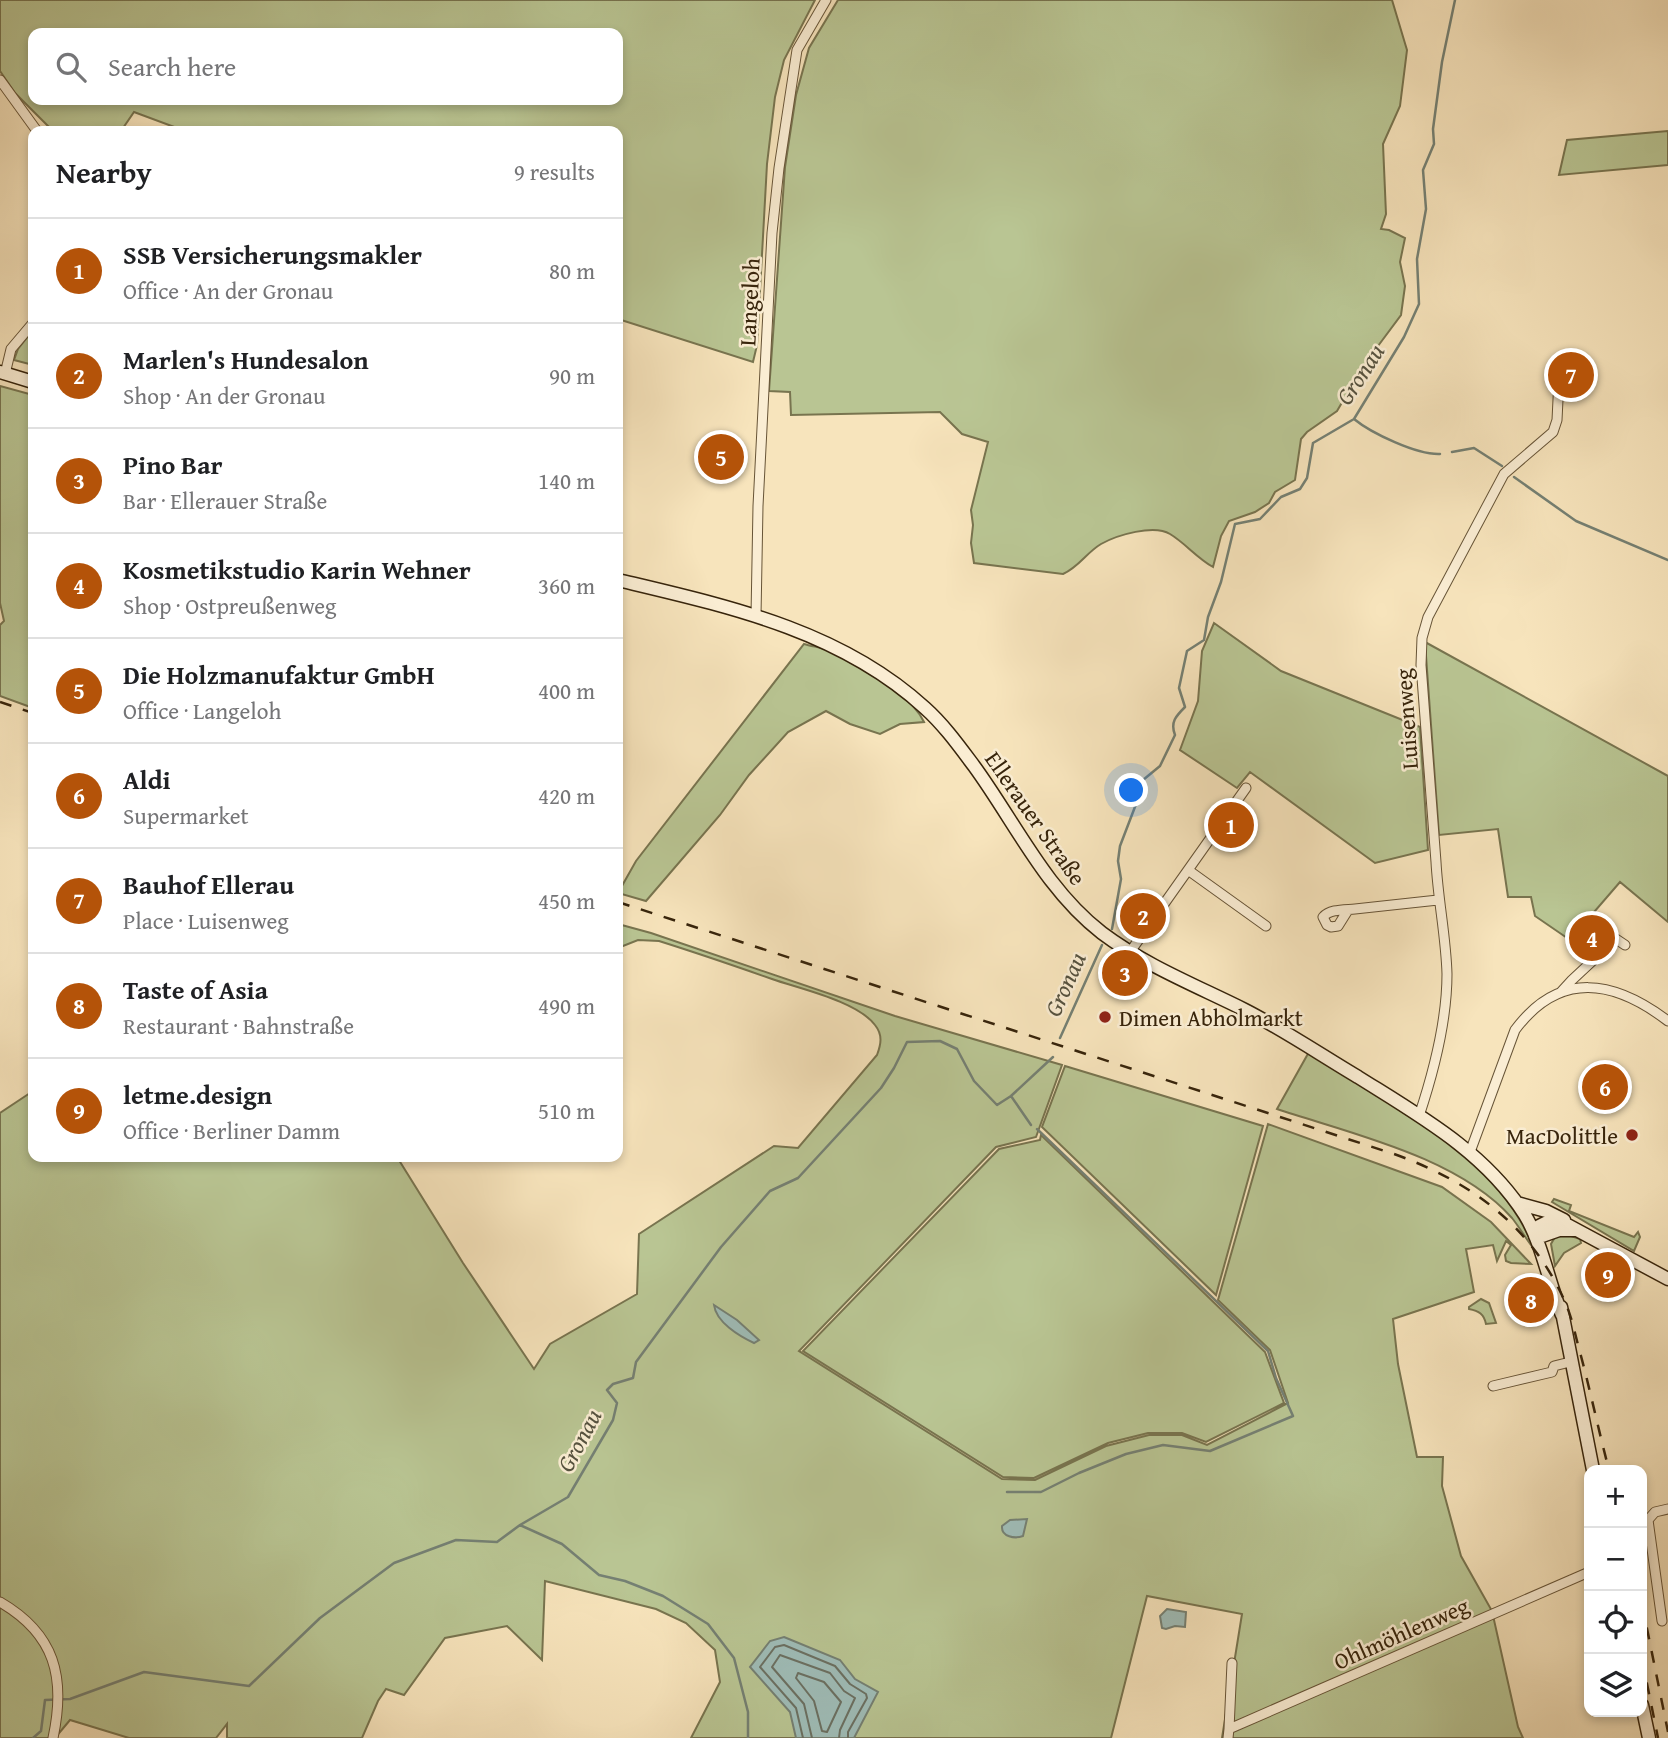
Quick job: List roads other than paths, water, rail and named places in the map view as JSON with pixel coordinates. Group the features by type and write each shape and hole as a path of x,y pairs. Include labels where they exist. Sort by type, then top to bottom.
{"main road":[{"path":"2,373 28,381"},
{"name":"Ellerauer Straße","path":"623,581 756,615 822,640 858,658 926,709 975,767 1051,882 1083,916 1130,952 1191,986 1249,1012 1419,1115 1470,1152 1517,1203 1536,1233 1562,1315 1592,1465"},
{"path":"1517,1203 1553,1213 1668,1279"},
{"path":"1536,1233 1544,1223 1555,1221 1579,1230"},
{"path":"1644,1717 1648,1738"}],"street":[{"name":"Langeloh","path":"756,615 758,506 772,233 779,168 797,50 826,0"},
{"path":"0,80 33,126"},
{"path":"2,373 11,349 28,329"},
{"name":"Luisenweg","path":"1419,1115 1429,1085 1445,1007 1445,950 1438,900 1421,665 1422,638 1428,617 1504,474 1553,432 1557,420 1560,359"},
{"path":"1130,952 1246,788"},
{"path":"1188,870 1266,926"},
{"path":"1348,909 1438,900"},
{"path":"1470,1152 1515,1030 1527,1015 1561,992 1616,939 1625,946"},
{"path":"1561,992 1603,988 1623,993 1668,1021"},
{"path":"1493,1386 1552,1372 1554,1366 1570,1362"},
{"path":"1662,1621 1648,1520 1655,1512 1668,1508"},
{"name":"Ohlmöhlenweg","path":"1232,1663 1228,1734 1584,1574"},
{"path":"0,1602 31,1623 47,1643 57,1669 57,1703 52,1738"}],"water":[{"path":"714,1305 737,1320 759,1340 754,1343 729,1328 719,1317"},
{"path":"1027,1519 1023,1536 1006,1535 1002,1530 1002,1526 1010,1520"},
{"path":"1167,1609 1186,1612 1185,1627 1162,1628 1160,1616"},
{"path":"784,1637 840,1660 855,1679 878,1692 854,1738 796,1738 790,1712 750,1667 770,1641"}],"waterway":[{"name":"Gronau","path":"1112,929 1121,879 1118,861 1120,846 1143,780 1160,766 1175,735 1175,720 1185,707 1179,688 1187,651 1204,640 1235,524 1260,519 1281,497 1300,489 1307,478 1313,443 1354,419 1404,337 1419,304 1417,259 1426,209 1423,170 1434,144 1433,129 1442,62 1455,0"},
{"path":"1354,419 1371,431 1395,442 1419,451 1440,454"},
{"path":"1452,452 1474,448 1502,466"},
{"path":"1514,477 1576,521 1668,560"},
{"name":"Gronau","path":"1060,1038 1102,945"},
{"name":"Gronau","path":"33,1738 41,1731 45,1700 70,1699 144,1672 249,1686 320,1618 394,1563 456,1540 497,1542 568,1497 613,1420 617,1403 607,1390 613,1384 633,1378 636,1362 721,1247 770,1191 798,1178 881,1088 907,1042 940,1041 957,1049 974,1081 997,1105 1011,1096 1053,1057"},
{"path":"1011,1096 1031,1125"},
{"path":"1007,1492 1041,1492 1126,1454 1163,1445 1210,1451 1293,1416 1276,1378 1268,1351 1037,1129"},
{"path":"520,1525 562,1544 599,1575 625,1581 663,1596 708,1624 734,1658 748,1712 748,1738"}],"railway":[{"path":"0,702 28,711"},
{"path":"623,904 1394,1154 1449,1178 1496,1210 1536,1252 1552,1276 1571,1317 1608,1465"},
{"path":"1647,1629 1668,1732"},
{"path":"1647,1684 1658,1738"}],"place":[{"name":"Bauhof Ellerau","path":"1571,375"},
{"name":"Die Holzmanufaktur GmbH","path":"721,457"},
{"name":"SSB Versicherungsmakler","path":"1231,825"},
{"name":"Marlen's Hundesalon","path":"1143,916"},
{"name":"Kosmetikstudio Karin Wehner","path":"1592,938"},
{"name":"Pino Bar","path":"1125,973"},
{"name":"Dimen Abholmarkt","path":"1105,1017"},
{"name":"Aldi","path":"1605,1087"},
{"name":"MacDolittle","path":"1632,1135"},
{"name":"letme.design","path":"1608,1275"},
{"name":"Taste of Asia","path":"1531,1300"}]}
